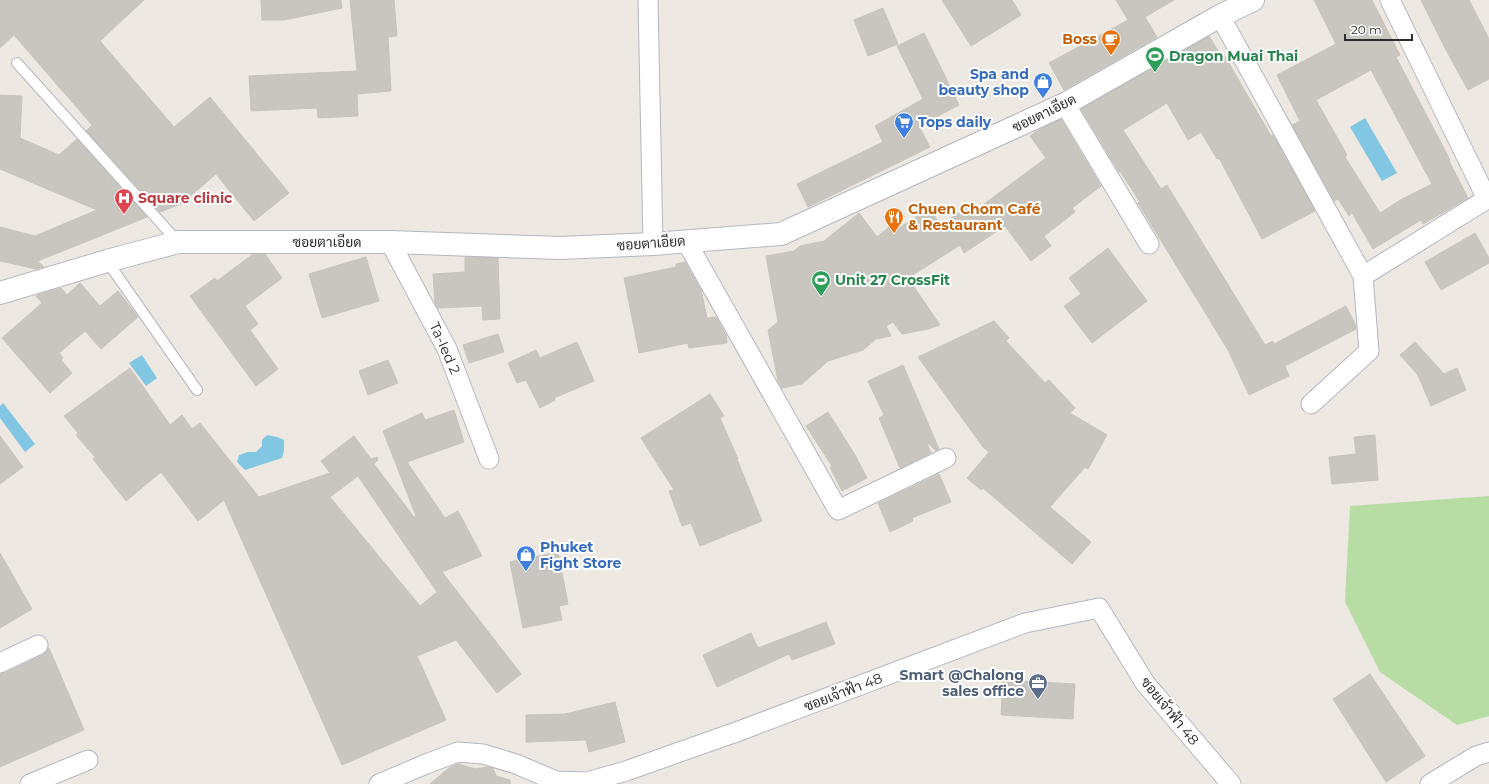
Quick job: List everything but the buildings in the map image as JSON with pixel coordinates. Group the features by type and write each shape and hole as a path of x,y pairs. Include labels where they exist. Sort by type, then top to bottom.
{"street":[{"path":"648,0 652,244"},
{"name":"ซอยตาเอียด","path":"0,294 107,261 178,242 390,242 560,248 652,244 781,234 1065,104 1220,16 1253,0"},
{"path":"1364,276 1487,199 1390,0"},
{"path":"1220,16 1364,276 1369,351 1311,404"},
{"path":"1065,104 1149,244"},
{"path":"686,241 838,510 946,458"},
{"name":"Ta-Ied 2","path":"390,242 447,350 489,459"},
{"name":"ซอยเจ้าฟ้า 48","path":"379,784 458,752 483,754 516,764 556,782 587,782 626,771 739,731 1025,623 1098,608 1145,683 1231,784"},
{"path":"0,663 38,645"},
{"path":"1430,784 1476,756 1489,752"},
{"path":"30,784 88,760"}],"lane":[{"path":"17,63 178,242"},
{"path":"107,261 197,390"}],"green space":[{"path":"1489,496 1489,716 1457,725 1380,672 1345,602 1350,506"}],"water":[{"path":"1365,118 1397,173 1382,181 1350,127"},
{"path":"142,355 157,378 146,386 129,363"},
{"path":"3,403 35,444 25,452 0,418 0,406"},
{"path":"267,435 284,440 282,458 245,470 237,462 239,455 248,452 256,452 262,446 262,440"}],"place":[{"name":"Boss","path":"1111,56"},
{"name":"Dragon Muai Thai","path":"1155,73"},
{"name":"Spa and beauty shop","path":"1043,99"},
{"name":"Tops daily","path":"904,139"},
{"name":"Square clinic","path":"124,215"},
{"name":"Chuen Chom Café & Restaurant","path":"894,234"},
{"name":"Unit 27 CrossFit","path":"821,297"},
{"name":"Phuket Fight Store","path":"526,572"},
{"name":"Smart @Chalong sales office","path":"1038,700"}]}
